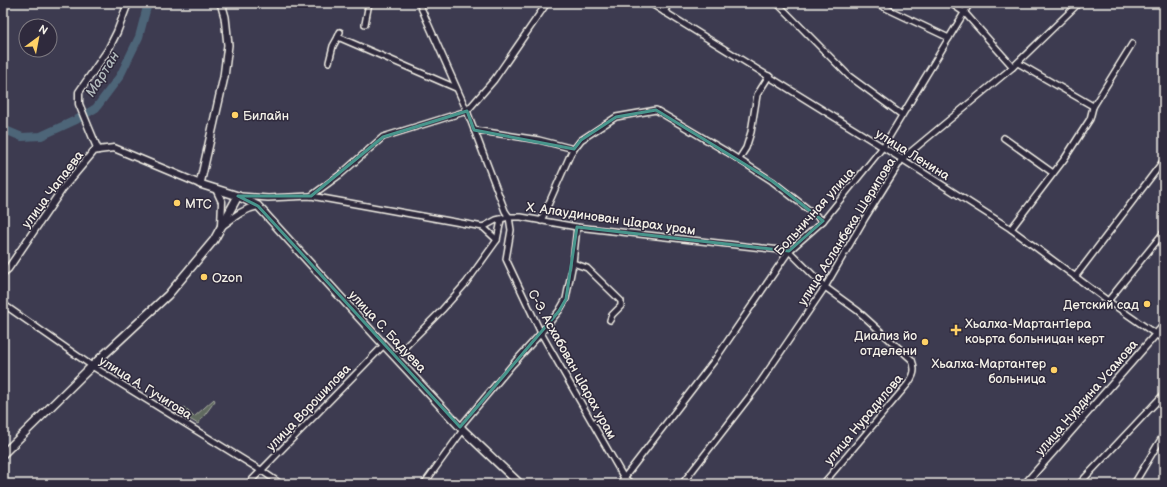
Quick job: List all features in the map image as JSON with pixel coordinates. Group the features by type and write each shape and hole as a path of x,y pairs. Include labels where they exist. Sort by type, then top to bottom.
{"main road":[{"path":"200,184 224,77 228,45 225,17 221,3"},
{"name":"улица С. Бадуева","path":"200,184 238,196 258,206 461,428 520,484"},
{"path":"3,454 92,366 168,295 214,240 238,196"}],"street":[{"path":"98,150 79,104 79,92 108,50 117,32 128,3"},
{"path":"365,24 369,3"},
{"name":"С-Э. Асхабован цIарах урам","path":"419,3 467,111 505,211 509,217 511,230 506,259 541,333 624,478 632,484"},
{"path":"311,196 383,137 467,111 494,80 547,3"},
{"name":"улица Ленина","path":"650,3 883,147 1011,229 1108,301 1164,340"},
{"path":"664,12 669,3"},
{"path":"777,3 849,76 902,115"},
{"path":"875,3 949,38"},
{"path":"950,3 965,13 1013,67"},
{"name":"Больничная улица","path":"620,484 714,361 789,251 823,221 883,147 970,3"},
{"name":"улица Асланбека Шерипова","path":"682,484 757,387 826,287 865,218 902,159 1018,63 1079,3"},
{"path":"329,62 333,46 339,35 456,88"},
{"path":"1011,229 1053,173 1090,118 1093,107 1132,44"},
{"path":"1018,63 1093,107"},
{"path":"739,159 746,148 751,132 757,96 769,76"},
{"path":"541,221 571,154 581,140 616,117 656,110 739,159 772,181 823,221"},
{"path":"474,130 539,140 574,148"},
{"path":"1004,138 1053,173"},
{"name":"улица Чапаева","path":"3,273 8,269 63,188 94,152 98,150 114,148 200,184"},
{"path":"1075,277 1164,160"},
{"path":"216,189 222,202 221,228"},
{"path":"238,196 268,198 311,196 483,227 497,240"},
{"path":"221,228 241,211 258,206"},
{"name":"Х. Алаудинован цIарах урам","path":"483,227 496,220 502,220 509,217 521,217 577,227 789,251"},
{"path":"395,357 442,310 466,283 497,240 502,220"},
{"path":"424,484 461,428 513,364 559,311 566,298 573,263 577,227"},
{"path":"1108,301 1164,232"},
{"path":"789,251 826,287"},
{"path":"573,263 587,268 620,301 621,306 612,315 610,320"},
{"name":"улица Нурадилова","path":"823,484 907,385 915,372 915,366 912,360 858,311 826,287"},
{"name":"улица А. Гучигова","path":"3,304 92,366 281,484"},
{"name":"улица Нурдина Усамова","path":"1025,484 1164,325"},
{"name":"улица Ворошилова","path":"248,484 384,345"},
{"path":"1078,484 1164,394"},
{"path":"1134,484 1164,434"}],"highlighted area":[{"path":"656,110 772,181 823,221 789,251 577,227 566,299 559,311 460,427 258,206 238,196 311,196 383,137 467,111 474,130 574,149 581,140 616,117"}],"green space":[{"path":"214,399 215,401 198,424 179,413 184,407 194,417"}],"waterway":[{"name":"Мартан","path":"3,129 22,137 41,136 76,120 96,108 120,76 139,37 148,3"}],"place":[{"name":"Билайн","path":"235,115"},
{"name":"МТС","path":"177,203"},
{"name":"Ozon","path":"204,277"},
{"name":"Детский сад","path":"1147,304"},
{"name":"Хьалха-МартантIера коьрта больницан керт","path":"956,330"},
{"name":"Диализ йо отделени","path":"925,342"},
{"name":"Хьалха-Мартантер больница","path":"1054,370"}]}
